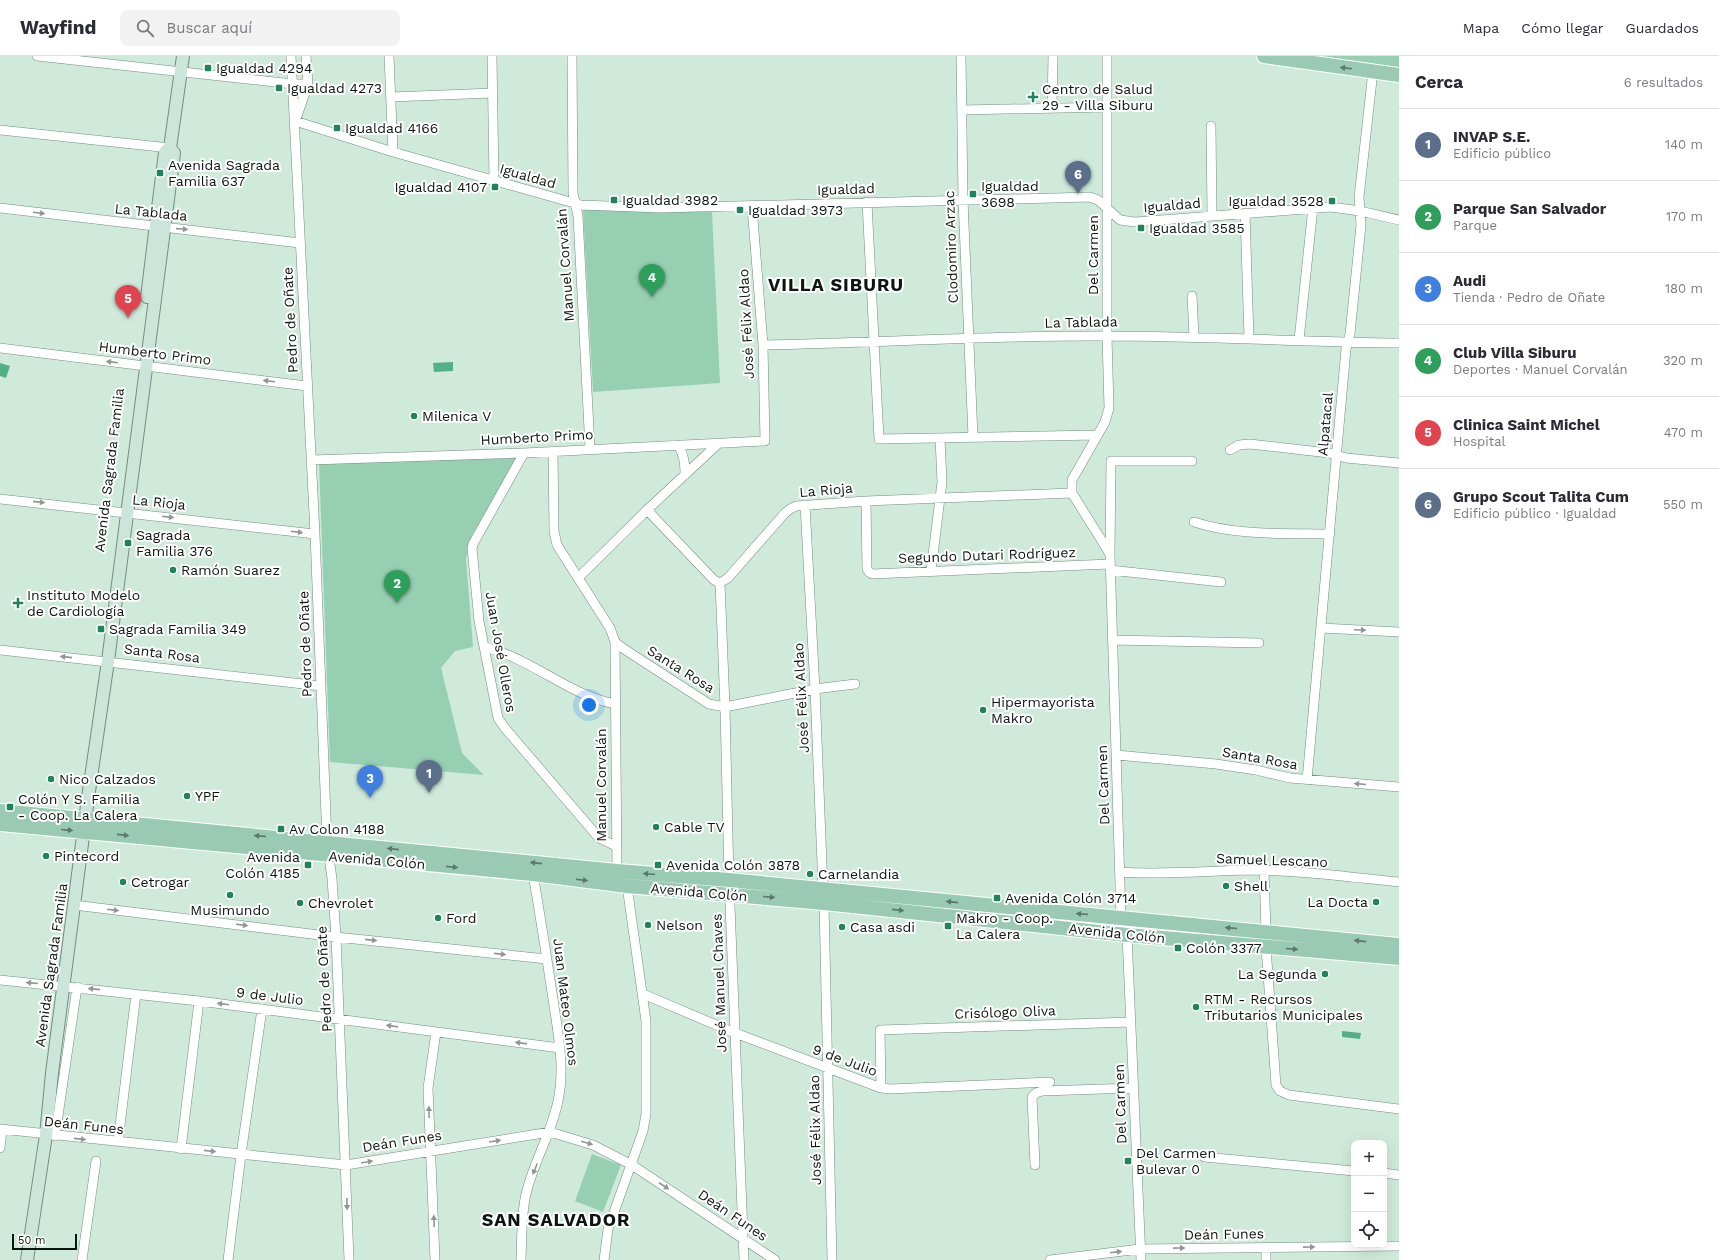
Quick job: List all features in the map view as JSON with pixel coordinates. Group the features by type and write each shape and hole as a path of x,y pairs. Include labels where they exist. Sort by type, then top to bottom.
{"main road":[{"name":"Avenida Sagrada Familia","path":"27,1260 50,1135 64,985 160,228 174,153 170,148 183,56"},
{"path":"1264,56 1399,75"},
{"name":"Avenida Colón","path":"0,811 85,825 329,849 616,871 730,887 824,896 1121,918 1399,945"},
{"name":"Avenida Colón","path":"0,824 85,825"},
{"name":"Avenida Colón","path":"329,849 627,886 730,887"},
{"name":"Avenida Colón","path":"824,896 1128,935 1399,958"}],"street":[{"path":"38,56 293,84 308,84"},
{"name":"Pedro de Oñate","path":"291,56 329,849 336,937 340,1019 349,1260"},
{"name":"Pedro de Oñate","path":"295,121 308,84 306,56"},
{"path":"389,56 393,152"},
{"path":"492,56 494,181"},
{"name":"Manuel Corvalán","path":"572,56 573,193 578,216 590,449"},
{"name":"Clodomiro Arzac","path":"961,56 963,200 973,437"},
{"path":"1052,56 1052,109"},
{"name":"Del Carmen","path":"1072,493 1072,480 1108,416 1109,408 1107,336 1107,56"},
{"name":"Alpatacal","path":"1307,780 1346,349 1350,334 1361,225 1359,197 1373,72"},
{"path":"391,97 493,93"},
{"path":"962,110 1107,107"},
{"name":"Igualdad","path":"295,121 393,152 576,205 660,208 1090,197 1098,200 1120,220 1135,222 1313,207 1331,207 1360,211 1399,220"},
{"path":"1211,126 1212,216"},
{"path":"0,130 170,148"},
{"path":"867,202 879,439 1097,435"},
{"name":"José Félix Aldao","path":"752,206 763,345 765,441"},
{"path":"1299,340 1313,207"},
{"name":"La Tablada","path":"0,208 160,228 300,243"},
{"path":"1245,213 1249,338"},
{"path":"1192,296 1194,337"},
{"name":"La Tablada","path":"763,345 969,338 1107,336 1249,338 1348,343 1399,343"},
{"name":"Humberto Primo","path":"0,348 308,386"},
{"path":"931,571 941,498 942,482 940,438"},
{"name":"Humberto Primo","path":"311,460 524,453 765,441"},
{"path":"578,578 647,510 719,443"},
{"path":"1230,450 1239,445 1250,444 1329,453 1346,458 1399,463"},
{"path":"678,445 683,453 685,475"},
{"name":"Manuel Corvalán","path":"553,451 555,537 557,545 610,628 615,642 616,871"},
{"name":"Juan José Olleros","path":"524,453 472,548 479,621 500,722 599,838 616,846"},
{"name":"Del Carmen","path":"1121,918 1110,563 1111,461 1192,461"},
{"path":"1072,493 1110,563 1221,582"},
{"name":"La Rioja","path":"720,583 728,578 785,513 790,509 804,505 866,501 1072,493"},
{"name":"La Rioja","path":"0,499 315,534"},
{"name":"Segundo Dutari Rodríguez","path":"866,501 867,569 872,574 1110,563"},
{"name":"José Félix Aldao","path":"804,505 815,689 824,896 832,1260"},
{"path":"647,510 714,580 720,583"},
{"path":"1194,522 1213,528 1230,531 1330,534"},
{"name":"José Manuel Chaves","path":"720,583 744,1260"},
{"path":"1321,628 1399,632"},
{"path":"1112,640 1259,643"},
{"name":"Santa Rosa","path":"615,642 709,704 725,707 815,689 855,684"},
{"path":"484,647 503,652 597,700 615,704"},
{"name":"Santa Rosa","path":"0,650 321,686"},
{"name":"Santa Rosa","path":"1116,755 1216,764 1307,780 1399,787"},
{"path":"1264,871 1266,931"},
{"name":"Samuel Lescano","path":"1120,872 1157,874 1264,871 1399,882"},
{"name":"Juan Mateo Olmos","path":"521,1260 526,1192 550,1132 559,1097 561,1073 560,1048 533,874"},
{"path":"604,1260 608,1229 632,1165 643,1131 646,1114 647,1043 643,994 627,886"},
{"path":"74,905 336,937 547,959"},
{"path":"1121,918 1128,935"},
{"name":"Del Carmen","path":"1128,935 1141,1260"},
{"path":"1266,947 1276,1085 1280,1092 1289,1095 1399,1109"},
{"name":"9 de Julio","path":"0,980 64,985 262,1008 560,1048"},
{"path":"50,1135 77,987"},
{"path":"118,1142 136,994"},
{"name":"9 de Julio","path":"643,994 735,1033 881,1088 890,1089 1050,1082"},
{"path":"181,1149 199,1001"},
{"path":"228,1260 241,1154 262,1008"},
{"name":"Crisólogo Oliva","path":"881,1088 880,1030 1131,1022"},
{"path":"435,1260 428,1088 436,1032"},
{"path":"1035,1165 1032,1097 1036,1093 1042,1091 1134,1088"},
{"path":"0,1148 1,1130"},
{"name":"Deán Funes","path":"1,1130 346,1165 550,1132 593,1145 632,1165 775,1260"},
{"path":"1204,1158 1351,1171"},
{"path":"82,1260 96,1160"},
{"path":"1387,1174 1399,1175"},
{"name":"Deán Funes","path":"1050,1260 1140,1249 1399,1246"},
{"path":"1266,1247 1266,1260"}],"shaded area":[{"path":"1264,56 1399,56 1399,75"},
{"path":"583,210 712,212 720,383 593,392"},
{"path":"453,362 453,371 434,372 433,363"},
{"path":"0,363 10,366 6,378 0,376"},
{"path":"518,458 473,533 466,559 473,647 455,651 441,668 462,753 484,775 330,762 319,463"},
{"path":"1342,1031 1361,1033 1360,1039 1342,1037"},
{"path":"592,1154 621,1165 603,1212 575,1201"}],"place":[{"name":"Igualdad 4294","path":"208,68"},
{"name":"Igualdad 4273","path":"279,88"},
{"name":"Centro de Salud 29 - Villa Siburu","path":"1033,97"},
{"name":"Igualdad 4166","path":"337,128"},
{"name":"Avenida Sagrada Familia 637","path":"160,173"},
{"name":"Igualdad 4107","path":"495,187"},
{"name":"Igualdad 3698","path":"973,194"},
{"name":"Grupo Scout Talita Cum","path":"1078,194"},
{"name":"Igualdad 3982","path":"614,200"},
{"name":"Igualdad 3528","path":"1332,201"},
{"name":"Igualdad 3973","path":"740,210"},
{"name":"Igualdad 3585","path":"1141,228"},
{"name":"Club Villa Siburu","path":"652,297"},
{"name":"Clinica Saint Michel","path":"128,318"},
{"name":"Milenica V","path":"414,416"},
{"name":"Sagrada Familia 376","path":"128,543"},
{"name":"Ramón Suarez","path":"173,570"},
{"name":"Instituto Modelo de Cardiología","path":"18,603"},
{"name":"Parque San Salvador","path":"397,603"},
{"name":"Sagrada Familia 349","path":"101,629"},
{"name":"Hipermayorista Makro","path":"983,710"},
{"name":"Nico Calzados","path":"51,779"},
{"name":"INVAP S.E.","path":"429,793"},
{"name":"YPF","path":"187,796"},
{"name":"Audi","path":"370,798"},
{"name":"Colón Y S. Familia - Coop. La Calera","path":"10,807"},
{"name":"Cable TV","path":"656,827"},
{"name":"Av Colon 4188","path":"281,829"},
{"name":"Pintecord","path":"46,856"},
{"name":"Avenida Colón 4185","path":"308,865"},
{"name":"Avenida Colón 3878","path":"658,865"},
{"name":"Carnelandia","path":"810,874"},
{"name":"Cetrogar","path":"123,882"},
{"name":"Shell","path":"1226,886"},
{"name":"Musimundo","path":"230,895"},
{"name":"Avenida Colón 3714","path":"997,898"},
{"name":"La Docta","path":"1376,902"},
{"name":"Chevrolet","path":"300,903"},
{"name":"Ford","path":"438,918"},
{"name":"Nelson","path":"648,925"},
{"name":"Makro - Coop. La Calera","path":"948,926"},
{"name":"Casa asdi","path":"842,927"},
{"name":"Colón 3377","path":"1178,948"},
{"name":"La Segunda","path":"1325,974"},
{"name":"RTM - Recursos Tributarios Municipales","path":"1196,1007"},
{"name":"Del Carmen Bulevar 0","path":"1128,1161"}],"district":[{"name":"VILLA SIBURU","path":"836,284"},
{"name":"SAN SALVADOR","path":"556,1219"}]}
